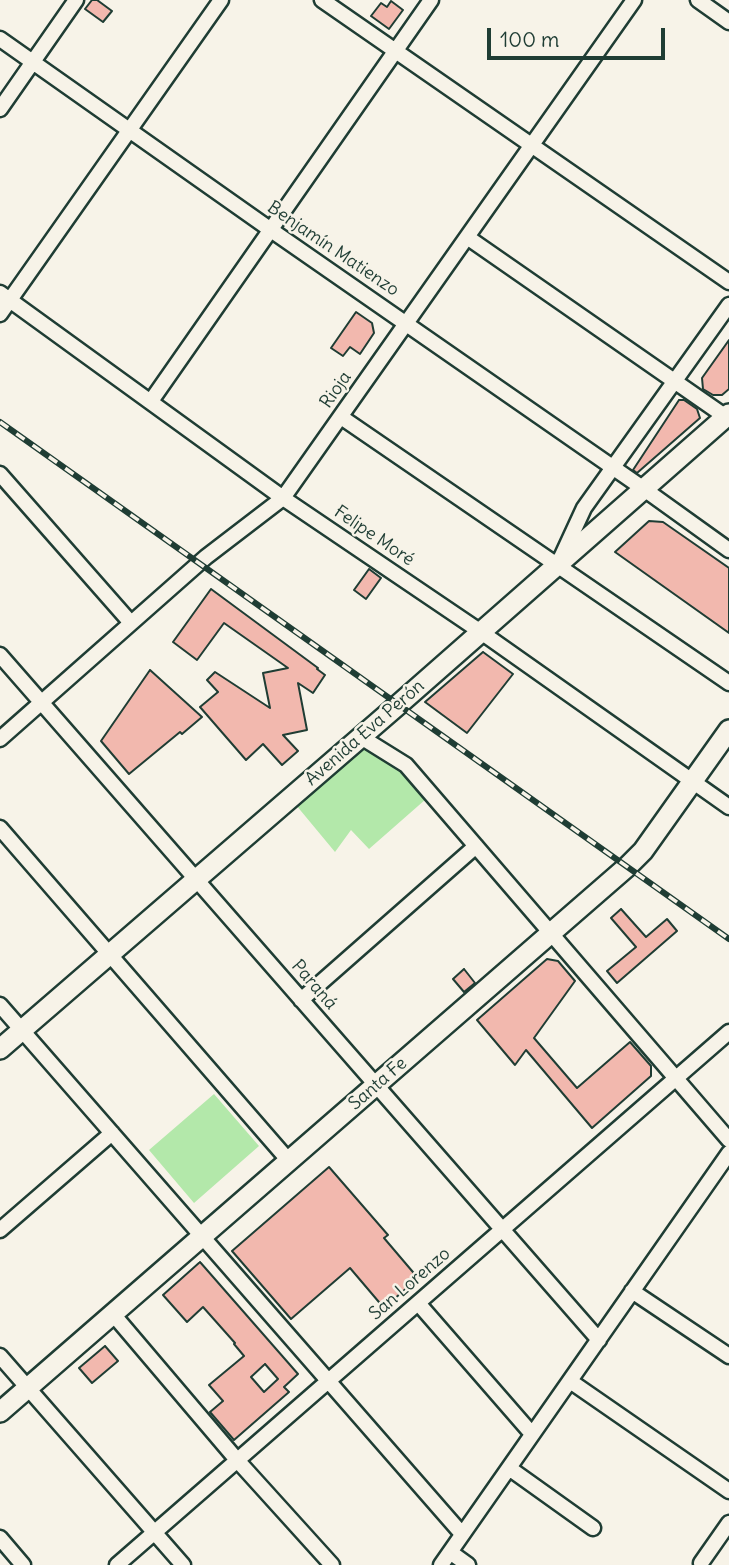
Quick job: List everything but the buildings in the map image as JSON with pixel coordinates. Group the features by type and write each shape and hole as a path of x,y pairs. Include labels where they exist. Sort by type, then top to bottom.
{"main road":[{"name":"Avenida Eva Perón","path":"0,1049 728,416"},
{"name":"Santa Fe","path":"0,1412 643,851 729,730"}],"street":[{"path":"0,109 76,0"},
{"path":"0,314 5,297 130,130 221,0"},
{"path":"322,0 729,282"},
{"path":"151,401 431,0"},
{"name":"Rioja","path":"0,739 206,557 284,498 634,0"},
{"path":"698,0 729,22"},
{"name":"Benjamín Matienzo","path":"0,39 729,550"},
{"path":"467,237 728,416"},
{"name":"Felipe Moré","path":"5,297 284,498 481,632 729,807"},
{"path":"557,565 584,508 729,305"},
{"path":"341,417 729,683"},
{"path":"0,474 131,623"},
{"name":"Paraná","path":"0,655 598,1340"},
{"path":"361,737 406,765 729,1140"},
{"path":"0,828 289,1161"},
{"path":"302,1000 476,846"},
{"path":"0,1004 462,1534"},
{"name":"San Lorenzo","path":"117,1565 729,1032"},
{"path":"0,1230 112,1133"},
{"path":"441,1565 728,1157"},
{"path":"632,1291 729,1356"},
{"path":"418,1303 532,1434"},
{"path":"113,1314 237,1460 332,1565"},
{"path":"0,1356 183,1565"},
{"path":"570,1381 729,1491"},
{"path":"509,1468 593,1528"},
{"path":"701,1563 729,1523"},
{"path":"0,1538 23,1565"},
{"path":"450,1552 468,1565"}],"green space":[{"path":"361,748 371,750 395,766 426,799 369,849 351,830 335,852 296,805"},
{"path":"214,1094 259,1146 194,1203 149,1150"}],"railway":[{"path":"0,422 729,939"}]}
